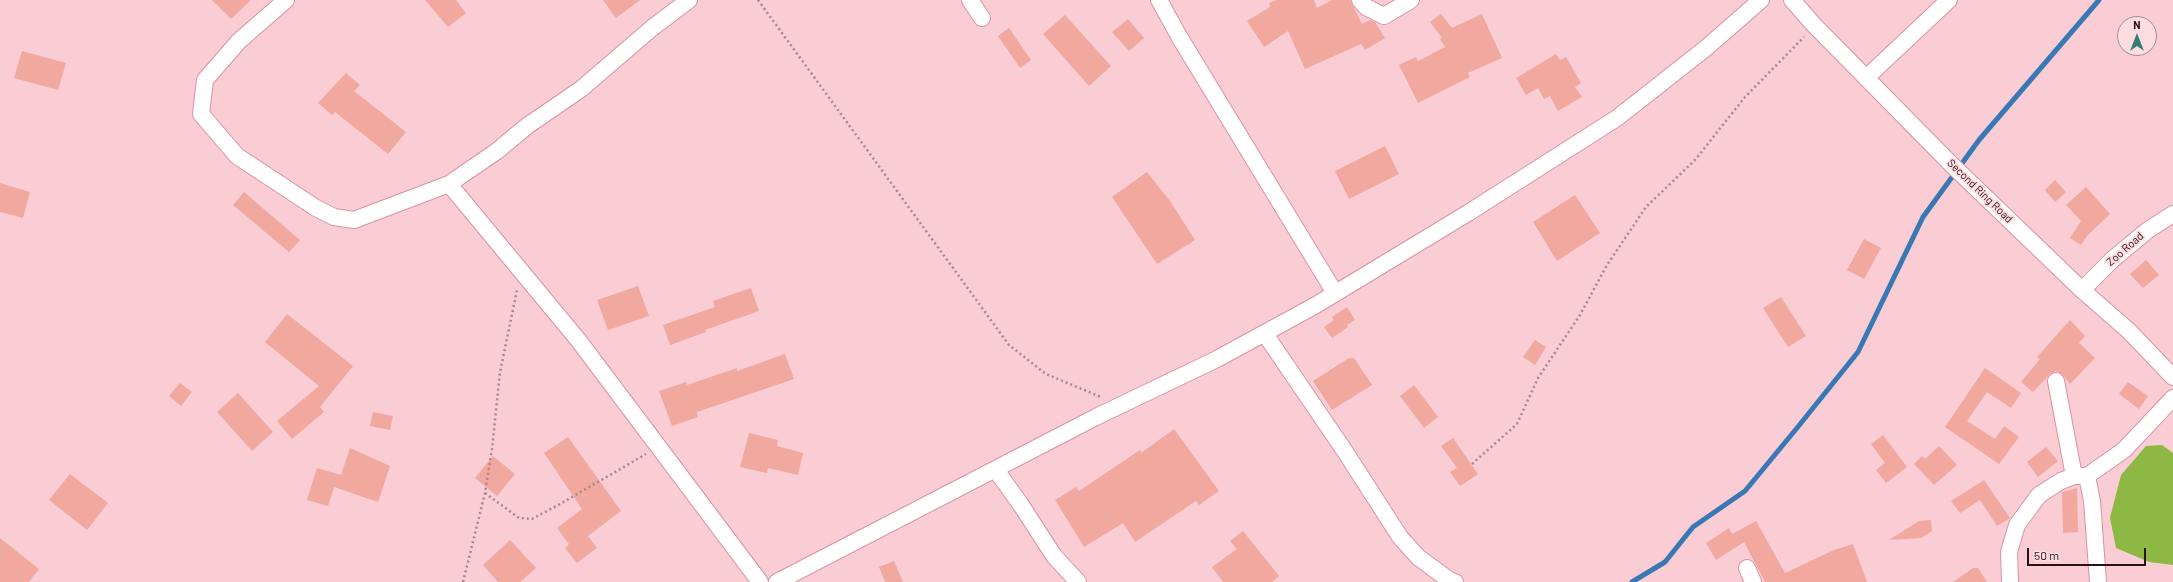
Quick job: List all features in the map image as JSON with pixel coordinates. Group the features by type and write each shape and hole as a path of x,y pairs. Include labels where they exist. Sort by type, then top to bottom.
{"street":[{"path":"286,0 239,40 205,80 201,114 237,156 316,208 334,217 354,220 450,184 497,151 527,126 581,89 652,28 689,0"},
{"path":"970,0 982,18"},
{"path":"1159,0 1180,38 1335,293"},
{"path":"1360,0 1366,7 1384,16 1412,0"},
{"path":"777,582 996,470 1064,433 1265,334 1335,293 1468,213 1617,118 1706,48 1761,0"},
{"name":"Second Ring Road","path":"1792,0 1814,25 1952,165 1977,187 2082,290 2129,331 2173,377"},
{"path":"1866,78 1949,0"},
{"path":"450,184 579,341 760,582"},
{"name":"Zoo Road","path":"2082,290 2113,259 2148,230 2173,214"},
{"path":"1265,334 1344,450 1400,537 1418,556 1450,580 1455,582"},
{"path":"2056,381 2080,476 2092,501 2098,582"},
{"path":"2010,582 2009,552 2017,525 2039,495 2061,481 2080,476 2124,450 2173,398"},
{"path":"996,470 1054,556 1078,582"}],"path":[{"path":"758,0 1009,345 1046,374 1122,405"},
{"path":"1472,464 1517,424 1538,378 1580,315 1607,265 1646,207 1696,160 1745,97 1814,25"},
{"path":"463,582 485,493 492,449 500,372 521,270"},
{"path":"485,493 519,518 532,519 658,446"}],"green space":[{"path":"2162,445 2173,453 2173,565 2149,562 2116,548 2110,518 2121,475 2146,446"}],"building":[{"path":"212,0 251,0 231,19"},
{"path":"425,0 456,0 466,13 448,27"},
{"path":"603,0 640,0 616,18"},
{"path":"1277,0 1314,0 1317,8 1332,0 1350,0 1362,24 1370,20 1375,22 1385,38 1365,50 1361,44 1305,69 1288,31 1264,47 1247,21 1270,7 1269,3"},
{"path":"1441,14 1452,28 1482,14 1502,58 1468,73 1470,77 1418,103 1399,65 1416,57 1418,61 1445,47 1440,39 1442,38 1430,22"},
{"path":"1065,15 1111,66 1089,86 1043,34"},
{"path":"1128,19 1144,38 1129,51 1112,32"},
{"path":"1009,28 1031,60 1020,68 998,36"},
{"path":"22,51 66,63 58,90 14,78"},
{"path":"1556,54 1560,60 1566,57 1581,83 1575,87 1582,97 1558,111 1550,96 1544,99 1538,88 1526,95 1516,78"},
{"path":"346,73 360,85 354,91 406,132 388,154 335,112 332,115 318,103"},
{"path":"1385,146 1399,174 1349,199 1335,171"},
{"path":"1147,172 1170,201 1195,240 1157,264 1112,197"},
{"path":"2055,180 2066,192 2055,202 2045,190"},
{"path":"0,183 30,192 23,218 0,212"},
{"path":"2086,187 2110,214 2087,236 2081,245 2070,238 2081,221 2066,205"},
{"path":"244,192 300,240 289,252 233,205"},
{"path":"1575,195 1600,233 1557,261 1533,222"},
{"path":"1864,239 1881,248 1864,279 1847,270"},
{"path":"2146,260 2159,275 2143,288 2130,274"},
{"path":"638,286 649,316 608,330 597,300"},
{"path":"751,288 759,311 705,330 706,332 670,345 663,325 715,307 713,301"},
{"path":"1781,297 1806,336 1788,347 1763,308"},
{"path":"1347,307 1355,320 1332,338 1324,327 1334,320 1332,317"},
{"path":"287,314 353,366 320,407 324,412 292,439 277,421 319,386 265,342"},
{"path":"2070,320 2085,336 2079,343 2095,358 2070,384 2063,375 2056,371 2050,374 2033,392 2021,382 2040,359 2037,357"},
{"path":"1535,340 1546,347 1535,365 1523,357"},
{"path":"785,354 794,379 697,412 698,417 672,426 659,391 686,382 687,385 737,368 737,371"},
{"path":"1349,358 1354,358 1372,385 1332,410 1313,381"},
{"path":"1985,368 2021,393 2011,408 1987,392 1967,421 1995,439 2004,426 2019,437 1999,464 1945,427"},
{"path":"2128,382 2148,396 2139,409 2119,394"},
{"path":"180,383 192,392 181,406 169,396"},
{"path":"1414,385 1438,417 1424,428 1400,396"},
{"path":"238,393 273,432 252,451 217,412"},
{"path":"373,412 393,416 390,430 370,426"},
{"path":"1174,429 1219,491 1199,505 1196,501 1135,542 1123,523 1084,547 1055,500 1076,487 1079,491 1140,450 1141,453"},
{"path":"749,433 778,440 777,446 803,453 798,475 768,468 767,473 740,467"},
{"path":"1883,435 1907,467 1886,483 1876,470 1885,463 1871,444"},
{"path":"568,437 621,511 588,536 597,548 577,563 565,548 569,544 557,528 582,509 544,453"},
{"path":"1453,438 1478,474 1460,486 1450,472 1457,468 1441,446"},
{"path":"1939,446 1957,465 1934,485 1914,464 1922,456 1925,459"},
{"path":"2046,447 2058,461 2038,477 2027,462"},
{"path":"350,448 390,466 378,502 334,487 328,506 307,500 317,468 341,475"},
{"path":"493,456 515,474 497,496 475,478"},
{"path":"70,474 108,503 87,530 49,500"},
{"path":"1984,480 2010,518 1997,526 1980,500 1960,513 1951,501"},
{"path":"2077,488 2078,532 2063,533 2062,492"},
{"path":"1931,520 1932,531 1921,538 1889,540 1919,521"},
{"path":"1756,521 1785,573 1834,550 1853,544 1867,582 1765,582 1744,542 1716,560 1706,543 1729,528 1732,534"},
{"path":"1243,531 1279,576 1272,582 1223,582 1212,567 1237,549 1230,541"},
{"path":"0,538 39,569 29,582 0,582"},
{"path":"510,540 536,568 520,582 498,582 483,565"},
{"path":"894,561 903,582 885,582 879,567"},
{"path":"1973,568 1978,568 1987,582 1953,582"}],"waterway":[{"path":"1632,582 1665,562 1693,527 1745,491 1858,352 1923,217 1979,140 2099,0"}]}
